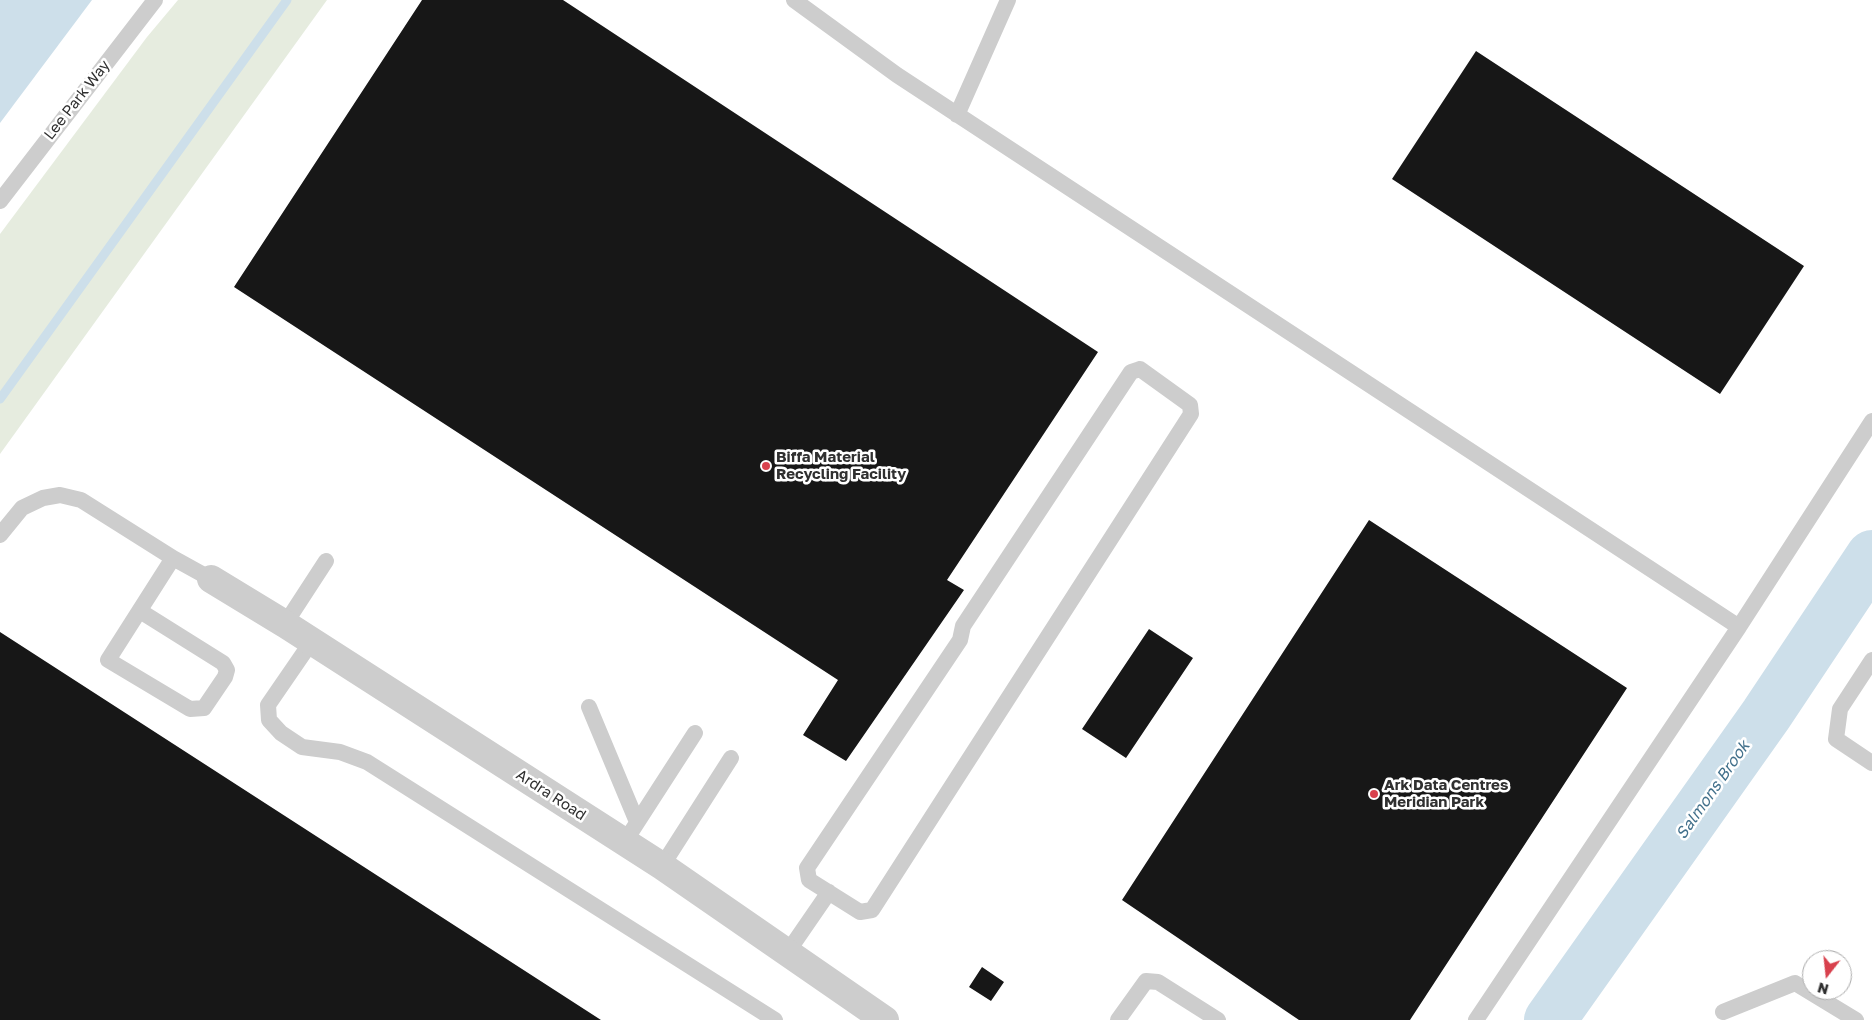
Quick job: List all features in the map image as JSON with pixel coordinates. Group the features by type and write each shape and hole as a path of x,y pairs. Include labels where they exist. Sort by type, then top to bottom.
{"street":[{"name":"Ardra Road","path":"211,579 631,832 662,866 886,1020"}],"lane":[{"name":"Lee Park Way","path":"0,201 155,0"},
{"path":"794,0 898,76 1739,627"},
{"path":"957,115 1008,0"},
{"path":"1140,368 1190,405 1191,414 872,910 860,912 829,892 809,880 807,868 960,640 963,626 1131,372 1140,368"},
{"path":"1476,1020 1739,627 1872,421"},
{"path":"0,535 22,508 43,498 60,495 81,500 173,558 211,579"},
{"path":"140,611 223,663 227,670 225,677 204,708 190,709 108,660 173,558"},
{"path":"285,624 326,561"},
{"path":"312,641 268,705 270,720 281,733 302,747 340,752 367,762 775,1020"},
{"path":"1872,660 1840,709 1836,739 1872,763"},
{"path":"589,707 631,832"},
{"path":"631,832 695,732"},
{"path":"662,866 731,758"},
{"path":"787,953 829,892"},
{"path":"1118,1020 1146,981 1152,981 1158,982 1218,1020"},
{"path":"1723,1012 1796,983 1856,1020"}],"shaded area":[{"path":"178,0 327,0 0,454 0,234 147,37"}],"water":[{"path":"0,0 92,0 0,123"}],"building":[{"name":"Biffa Material Recycling Facility","path":"422,0 563,0 1098,352 947,580 964,590 846,761 803,735 838,680 234,287"},
{"path":"1476,51 1804,266 1720,394 1392,179"},
{"name":"Ark Data Centres Meridian Park","path":"1369,520 1627,688 1410,1020 1299,1020 1122,900"},
{"path":"1149,629 1193,658 1126,758 1082,729"},
{"path":"0,632 601,1020 0,1020"},
{"path":"982,967 1004,982 991,1001 969,987"}],"waterway":[{"path":"0,399 287,0"},
{"name":"Salmons Brook","path":"1550,1020 1766,715 1872,556"}],"place":[{"name":"Biffa Material Recycling Facility","path":"766,466"},
{"name":"Ark Data Centres Meridian Park","path":"1374,794"}]}
